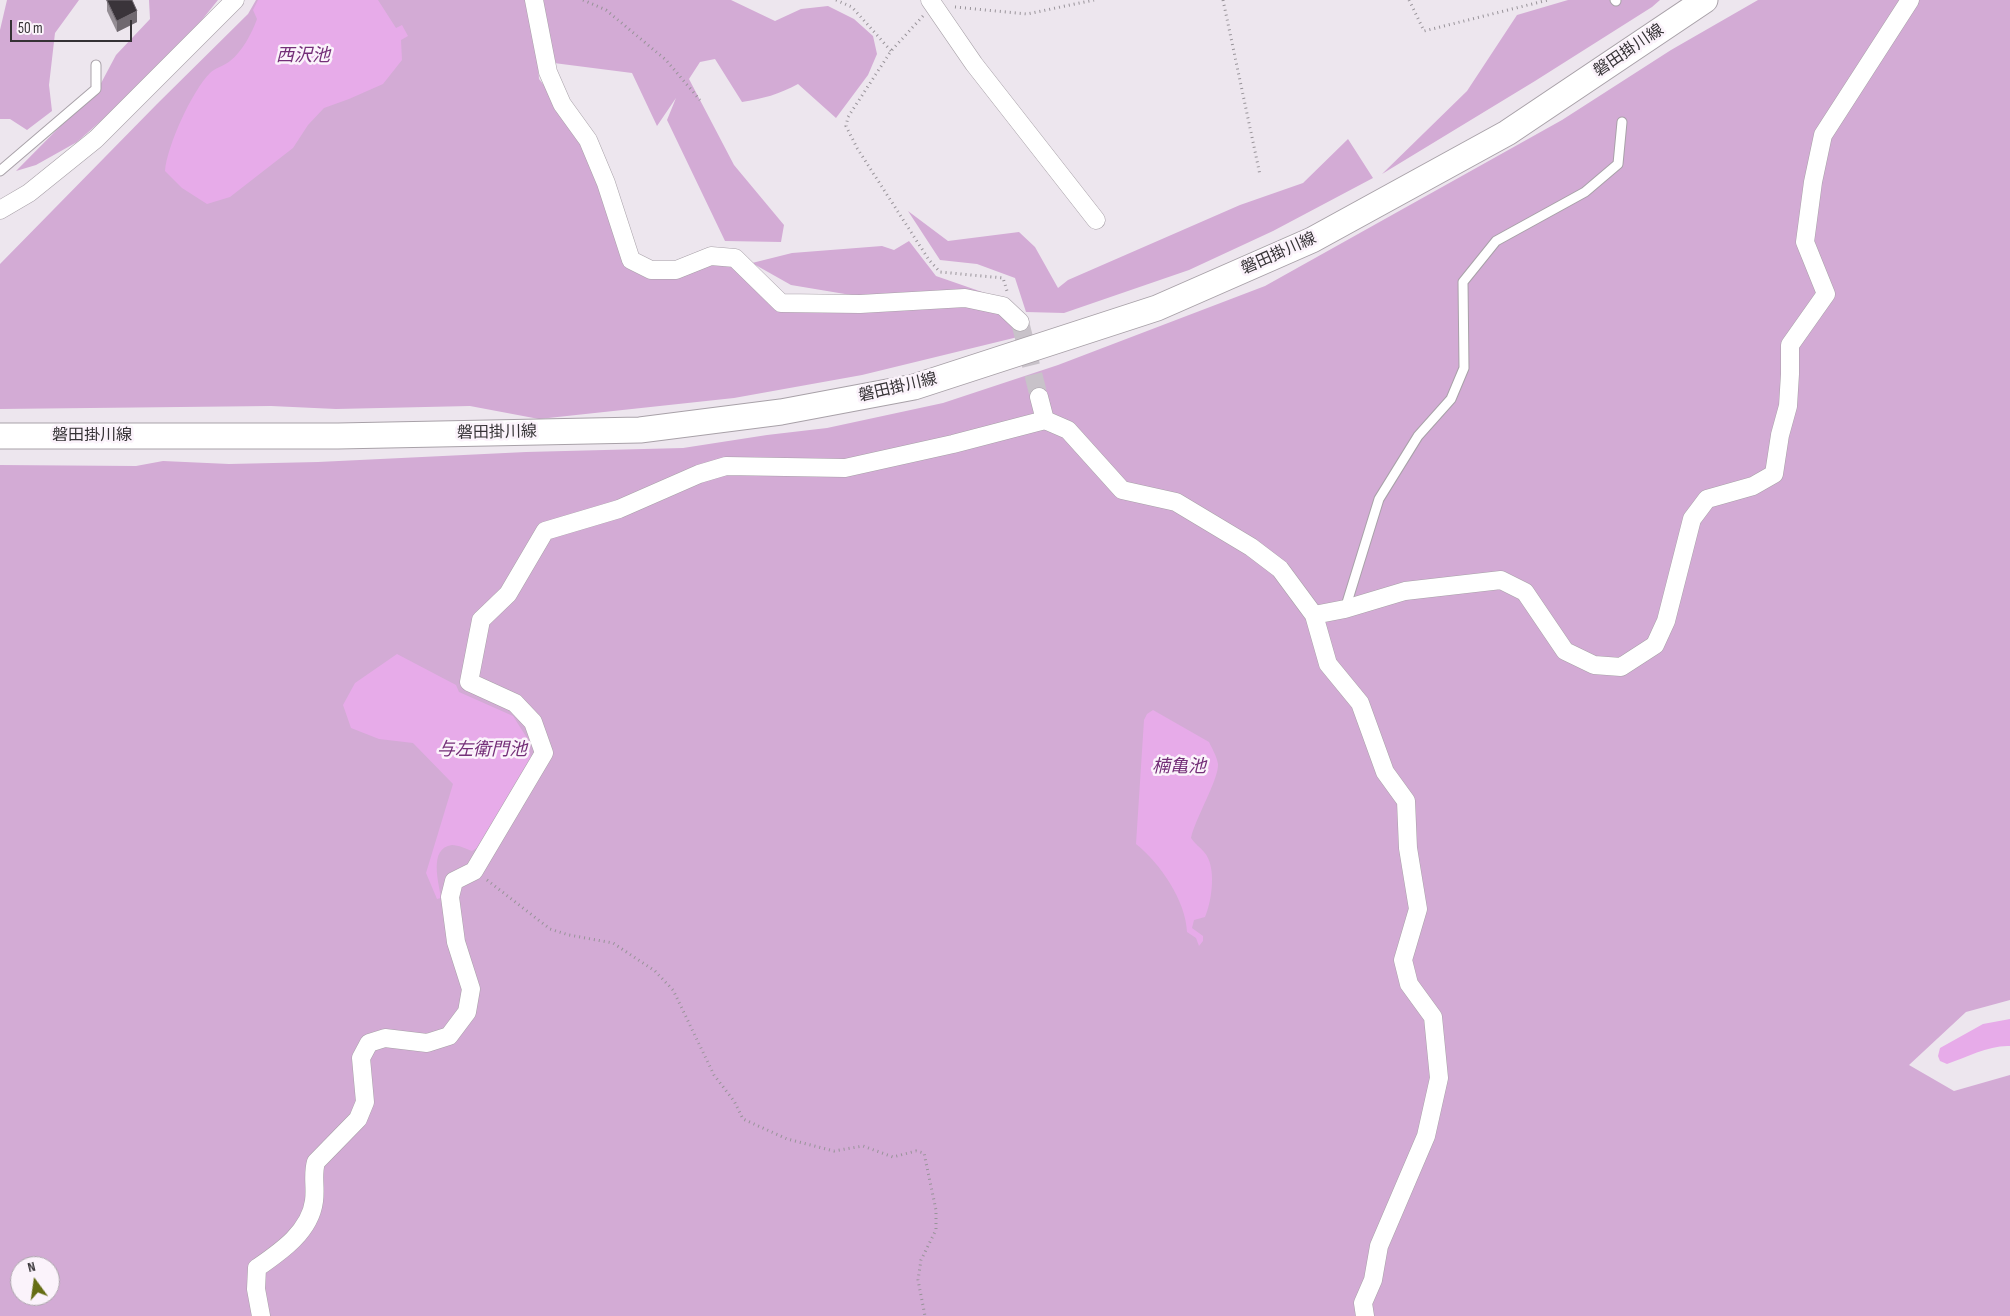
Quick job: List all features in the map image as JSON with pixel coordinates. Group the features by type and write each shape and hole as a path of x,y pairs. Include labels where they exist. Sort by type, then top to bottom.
{"main road":[{"name":"磐田掛川線","path":"0,436 338,436 640,430 781,412 914,387 1157,308 1312,240 1507,133 1704,1"}],"street":[{"path":"0,210 29,193 96,139 234,0"},
{"path":"534,0 548,72 562,104 588,140 606,183 631,260 651,270 676,270 711,256 735,258 781,303 860,304 965,298 1003,306 1019,321"},
{"path":"1314,615 1345,609 1405,591 1500,580 1525,592 1565,651 1594,665 1620,667 1655,645 1666,621 1692,519 1707,499 1754,486 1774,474 1780,435 1788,406 1790,345 1826,294 1805,242 1813,182 1823,135 1910,0"},
{"path":"932,3 974,64 1096,220"},
{"path":"1039,397 1045,420"},
{"path":"261,1316 256,1289 257,1268 289,1245 307,1220 314,1201 313,1171 316,1162 358,1119 365,1102 362,1058 369,1043 385,1038 427,1043 450,1036 467,1012 471,989 456,942 450,897 454,882 474,871 544,753 533,722 515,703 468,682 482,620 508,594 546,531 619,509 700,474 726,466 845,468 953,444 1045,420 1068,430 1122,490 1176,502 1251,546 1280,569 1314,615 1328,664 1360,703 1385,772 1406,801 1408,848 1418,909 1403,960 1409,984 1433,1017 1438,1078 1426,1136 1379,1246 1373,1280 1363,1303 1365,1316"}],"lane":[{"path":"0,171 96,89 96,65"},
{"path":"1345,609 1379,499 1418,436 1451,399 1464,368 1463,282 1496,241 1585,192 1618,164 1622,122"}],"path":[{"path":"583,0 606,10 666,60 700,100"},
{"path":"836,0 852,7 891,51"},
{"path":"1019,321 1003,278 940,272 929,260 857,148 846,126 848,117 891,51 932,3 1027,14 1094,0"},
{"path":"1223,0 1260,175"},
{"path":"1409,0 1424,31 1548,0"},
{"path":"474,871 550,930 569,936 613,943 655,971 673,990 714,1075 734,1101 743,1119 787,1140 834,1151 863,1146 893,1157 916,1151 924,1153 936,1210 936,1230 920,1260 918,1280 925,1316"}],"shaded area":[{"path":"7,0 79,0 55,33 49,85 52,111 27,130 10,119 0,119 0,30"},
{"path":"149,0 218,0 180,47 143,84 77,142 36,165 16,171 99,87 116,55 150,19"},
{"path":"256,0 534,0 535,4 544,0 731,0 775,21 801,9 828,6 854,19 873,36 877,54 868,75 836,118 798,84 771,96 742,102 715,59 700,62 689,79 734,165 784,225 781,242 725,241 667,120 676,98 657,126 632,73 546,62 535,9 539,79 588,140 631,260 665,271 735,258 781,303 1003,306 1026,335 862,375 734,398 539,419 470,406 336,409 271,406 0,409 0,264 248,14"},
{"path":"1568,0 1660,0 1652,7 1535,81 1382,174 1467,91 1517,15"},
{"path":"1758,0 2010,0 2010,1000 1966,1012 1909,1065 1954,1091 2010,1075 2010,1316 0,1316 0,465 136,466 163,461 229,464 318,462 526,452 683,448 827,428 943,403 1058,365 1265,286 1562,120 1671,50"},
{"path":"1348,139 1373,178 1273,231 1189,270 1064,313 1026,312 1015,278 977,264 940,260 908,211 948,241 1019,232 1035,247 1058,288 1068,280 1240,205 1303,183"},
{"path":"909,241 936,276 985,293 869,298 791,285 752,263 792,253 882,246 894,250"}],"water":[{"name":"西沢池","path":"258,0 378,0 396,28 402,25 408,36 401,40 402,60 383,84 324,108 308,125 293,148 230,197 207,204 182,188 165,171 170,148 188,105 203,81 212,71 228,63 239,53 246,42 257,19 253,10"},
{"name":"与左衛門池","path":"397,654 456,685 459,692 513,716 527,738 531,759 491,839 472,851 452,845 440,852 437,859 437,875 441,898 437,899 426,873 453,784 413,743 379,739 351,728 343,705 355,683"},
{"name":"楠亀池","path":"1153,710 1209,742 1218,764 1215,779 1191,838 1208,858 1212,874 1210,902 1205,917 1194,920 1192,928 1203,936 1203,941 1199,946 1196,938 1187,932 1182,908 1170,883 1154,861 1136,844 1144,720 1147,714"},
{"path":"2010,1019 2010,1046 1986,1049 1947,1064 1940,1061 1938,1056 1940,1048 1983,1024"}],"building":[{"path":"107,0 132,0 137,11 117,21"}],"tunnel":[{"path":"1020,322 1039,397"}]}
